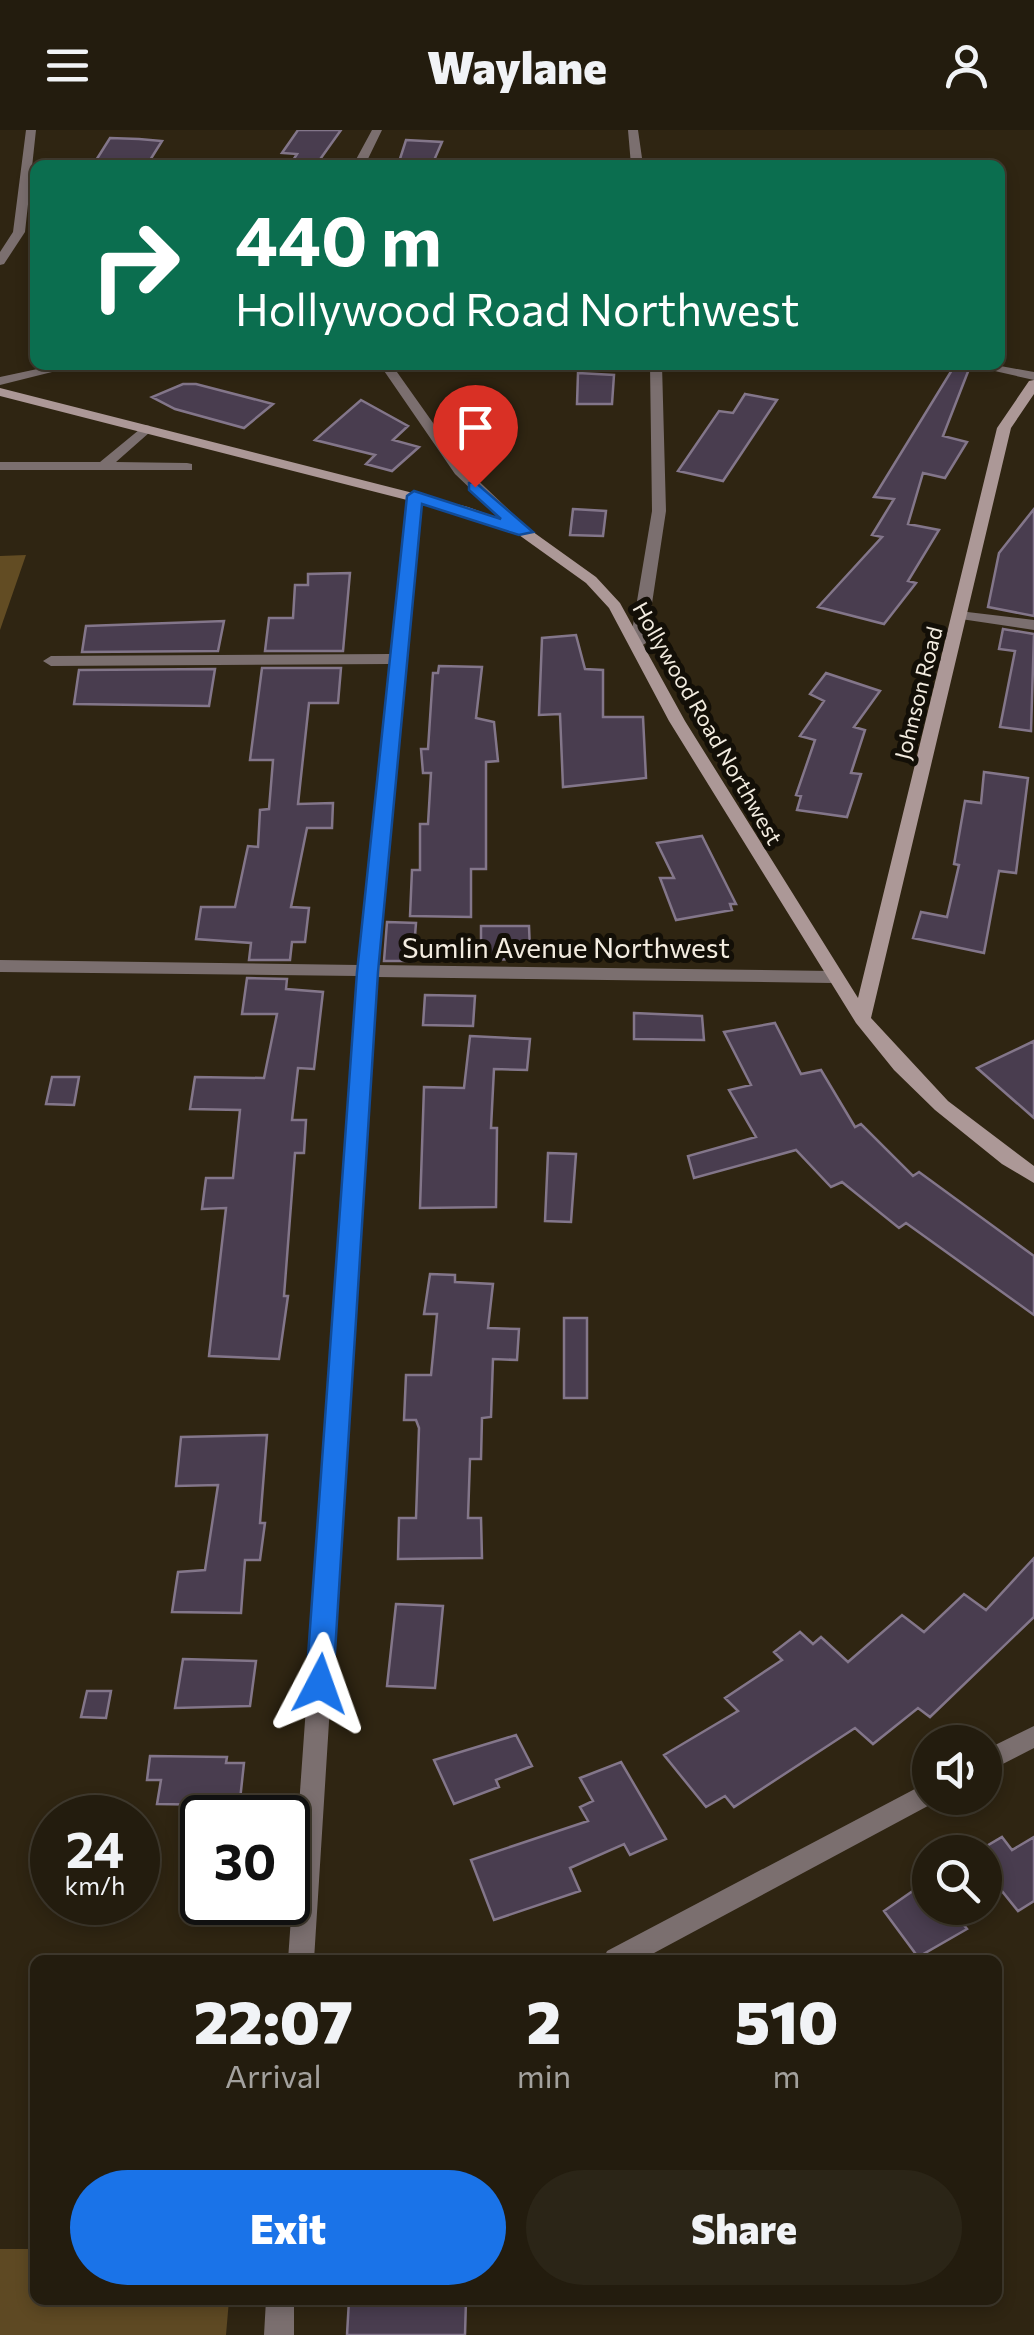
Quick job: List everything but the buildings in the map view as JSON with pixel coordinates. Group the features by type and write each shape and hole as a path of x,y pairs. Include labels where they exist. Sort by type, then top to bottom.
{"street":[{"path":"0,261 19,232 31,130"},
{"path":"363,160 378,130"},
{"path":"633,130 637,160"},
{"path":"0,382 52,370"},
{"path":"389,370 460,471 524,532"},
{"path":"638,643 659,511 656,370"},
{"path":"1001,370 1034,376"},
{"name":"Johnson Road","path":"862,1020 1004,428 1018,401 1034,384"},
{"name":"Hollywood Road Northwest","path":"0,392 414,496 524,532 592,580 615,606 638,643 677,721 862,1020 895,1062 945,1112 1034,1176"},
{"path":"104,466 146,428"},
{"path":"0,466 187,468"},
{"path":"301,1955 368,972 414,496"},
{"path":"960,615 1034,625"},
{"path":"51,662 398,659"},
{"name":"Sumlin Avenue Northwest","path":"0,966 832,976"},
{"path":"1002,1753 1034,1736"},
{"path":"625,1955 912,1802"},
{"path":"278,2335 280,2305"}],"shaded area":[{"path":"26,555 0,630 0,556"},
{"path":"0,2249 30,2249 30,2305 229,2305 226,2335 0,2335"}],"route":[{"path":"320,1684 368,972 414,496 524,532 475,487"}]}
